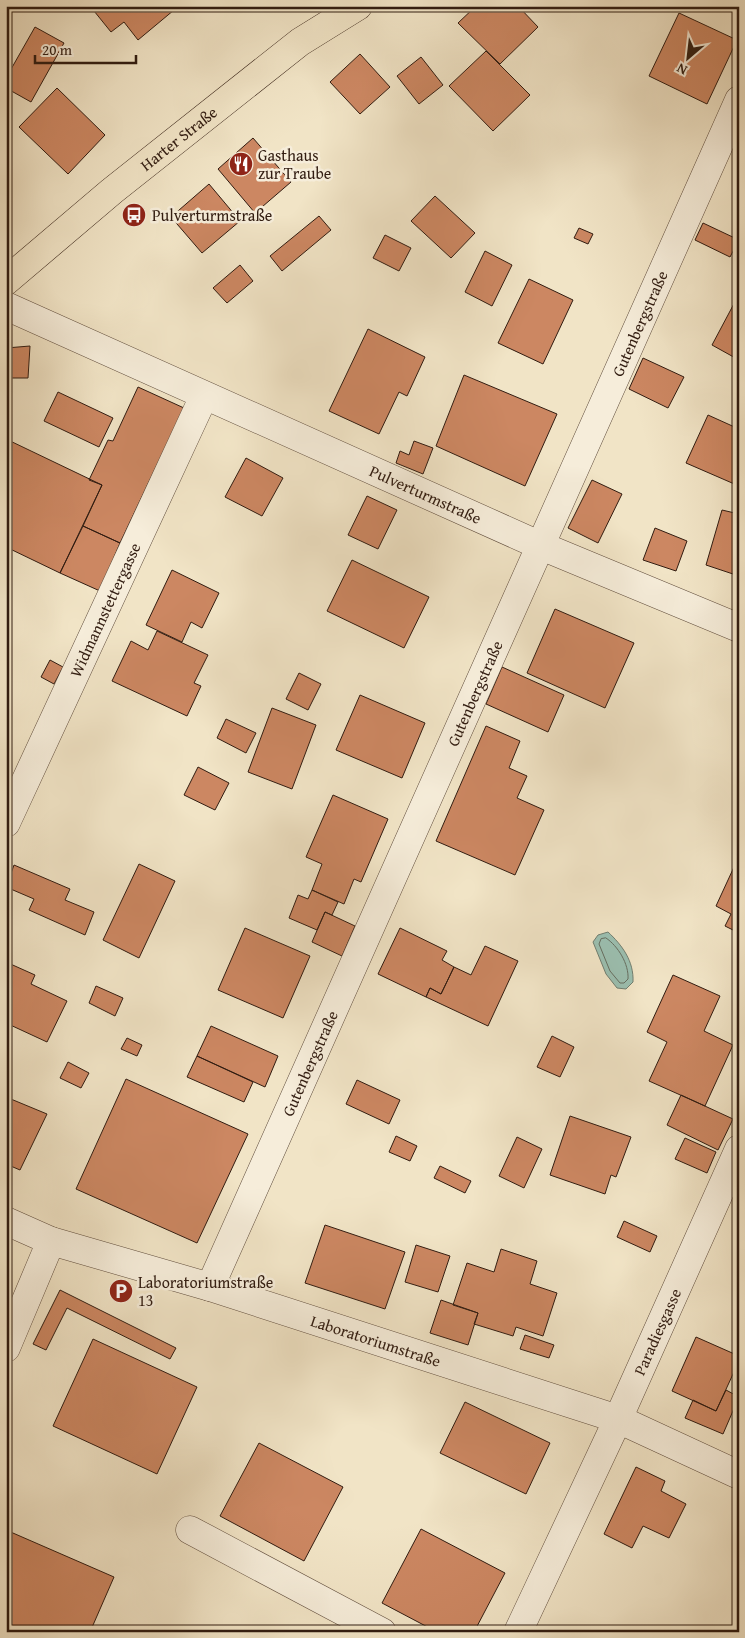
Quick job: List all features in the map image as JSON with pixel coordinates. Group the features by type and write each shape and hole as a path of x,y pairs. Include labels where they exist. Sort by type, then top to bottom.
{"main road":[{"name":"Harter Straße","path":"6,281 112,191 300,42 358,6"}],"street":[{"name":"Gutenbergstraße","path":"210,1288 539,545 739,100"},
{"name":"Pulverturmstraße","path":"6,306 539,545 739,628"},
{"name":"Widmannstettergasse","path":"6,823 204,396"},
{"name":"Paradiesgasse","path":"518,1632 618,1419 739,1149"},
{"name":"Laboratoriumstraße","path":"6,1221 51,1241 210,1288 618,1419 739,1475"},
{"path":"6,1348 51,1241"},
{"path":"190,1530 382,1632"}],"water":[{"path":"608,932 618,942 629,960 633,982 626,989 617,988 606,974 593,942 598,935"}],"building":[{"path":"90,6 170,6 174,10 138,40 124,22 111,32"},
{"path":"476,6 518,6 538,27 500,64 458,23"},
{"path":"679,13 737,40 707,104 649,76"},
{"path":"35,27 64,43 31,102 6,88 6,78"},
{"path":"486,51 530,95 493,131 449,86"},
{"path":"360,54 390,87 360,114 330,82"},
{"path":"421,57 443,85 419,104 397,76"},
{"path":"57,88 105,135 68,174 19,127"},
{"path":"253,138 291,182 255,213 218,169"},
{"path":"209,184 240,221 202,253 171,217"},
{"path":"435,196 475,233 451,258 411,221"},
{"path":"319,216 331,230 282,271 270,256"},
{"path":"703,223 739,240 730,257 695,240"},
{"path":"579,228 593,234 588,244 574,238"},
{"path":"385,235 411,248 399,271 373,258"},
{"path":"485,251 512,265 492,306 465,292"},
{"path":"240,265 253,281 227,303 213,288"},
{"path":"529,279 573,300 543,364 498,343"},
{"path":"737,298 739,299 739,360 712,345"},
{"path":"368,329 425,357 407,396 399,392 379,434 329,411"},
{"path":"30,346 28,378 6,378 6,348"},
{"path":"643,358 684,377 668,408 629,389"},
{"path":"464,375 557,414 525,486 436,446"},
{"path":"138,387 184,408 120,543 83,526 102,485 89,480 108,440 113,441"},
{"path":"58,392 113,418 99,447 44,421"},
{"path":"708,415 739,429 739,486 686,463"},
{"path":"6,439 102,485 60,573 6,547"},
{"path":"414,441 433,448 423,474 396,463 400,451 409,455"},
{"path":"246,458 283,478 262,516 225,497"},
{"path":"592,480 622,494 598,543 568,528"},
{"path":"367,496 397,510 378,549 348,535"},
{"path":"722,510 739,514 739,576 706,565"},
{"path":"83,526 120,543 100,591 60,573"},
{"path":"655,528 687,541 676,571 643,560"},
{"path":"352,560 429,597 404,648 327,611"},
{"path":"172,570 219,593 202,628 191,622 182,642 146,625"},
{"path":"555,609 634,643 605,708 527,673"},
{"path":"157,631 208,655 194,683 201,686 187,716 112,681 131,641 148,650"},
{"path":"50,660 63,667 54,684 41,677"},
{"path":"502,667 564,695 548,732 486,704"},
{"path":"299,673 321,684 308,710 286,699"},
{"path":"360,695 425,723 402,778 336,750"},
{"path":"272,708 316,725 292,789 248,772"},
{"path":"226,719 256,733 246,753 217,738"},
{"path":"486,726 520,741 509,768 527,776 517,798 544,810 515,875 436,841"},
{"path":"198,767 229,783 215,810 184,795"},
{"path":"333,795 388,819 361,882 354,879 344,904 312,890 322,864 306,857"},
{"path":"139,864 175,881 139,958 103,940"},
{"path":"14,865 70,889 65,900 94,912 85,935 29,910 34,899 6,887"},
{"path":"734,867 739,869 739,933 725,926 731,914 716,906"},
{"path":"312,890 338,902 332,915 325,912 317,930 289,918 298,895 308,899"},
{"path":"325,912 355,926 342,956 312,942"},
{"path":"245,928 310,956 283,1018 218,990"},
{"path":"400,928 447,951 442,960 454,967 441,994 430,988 426,997 378,974"},
{"path":"485,946 518,961 488,1026 426,997 430,988 441,994 454,967 471,975"},
{"path":"6,962 35,975 31,984 67,1001 47,1042 6,1023"},
{"path":"673,975 720,996 704,1031 733,1045 705,1106 649,1081 667,1042 647,1032"},
{"path":"96,986 123,998 115,1016 89,1003"},
{"path":"211,1026 278,1056 265,1087 197,1056"},
{"path":"552,1036 574,1047 560,1077 537,1067"},
{"path":"127,1038 142,1045 137,1056 121,1049"},
{"path":"197,1056 253,1082 244,1102 187,1077"},
{"path":"68,1062 89,1073 81,1088 60,1078"},
{"path":"126,1079 248,1134 197,1243 76,1189"},
{"path":"357,1080 400,1100 389,1124 346,1104"},
{"path":"681,1095 733,1119 718,1150 667,1125"},
{"path":"6,1097 47,1114 20,1170 6,1164"},
{"path":"570,1116 631,1137 616,1177 611,1175 605,1194 550,1175"},
{"path":"396,1136 417,1146 410,1161 389,1152"},
{"path":"517,1137 542,1149 524,1188 499,1176"},
{"path":"685,1138 716,1152 707,1173 675,1159"},
{"path":"440,1166 471,1181 465,1193 434,1178"},
{"path":"624,1221 657,1236 650,1252 617,1237"},
{"path":"325,1225 405,1252 385,1309 305,1283"},
{"path":"416,1245 450,1256 438,1292 405,1282"},
{"path":"501,1249 537,1261 530,1284 557,1293 543,1336 516,1327 513,1336 474,1324 478,1313 453,1305 467,1263 494,1272"},
{"path":"60,1290 176,1348 170,1359 67,1308 46,1350 33,1344"},
{"path":"441,1300 478,1313 468,1345 430,1333"},
{"path":"525,1335 554,1345 549,1358 520,1349"},
{"path":"696,1337 739,1356 739,1361 716,1411 672,1391"},
{"path":"93,1339 197,1387 157,1474 53,1426"},
{"path":"726,1390 739,1397 723,1434 685,1418 693,1400 716,1411"},
{"path":"465,1402 550,1443 526,1494 440,1453"},
{"path":"259,1443 343,1487 304,1561 220,1516"},
{"path":"636,1467 665,1481 661,1491 686,1504 669,1538 643,1526 632,1548 604,1534"},
{"path":"421,1529 505,1573 474,1632 437,1632 382,1603"},
{"path":"6,1530 114,1577 90,1632 11,1632 6,1630"}],"place":[{"name":"Gasthaus zur Traube","path":"241,164"},
{"name":"Pulverturmstraße","path":"134,215"},
{"name":"Laboratoriumstraße 13","path":"121,1291"}]}
